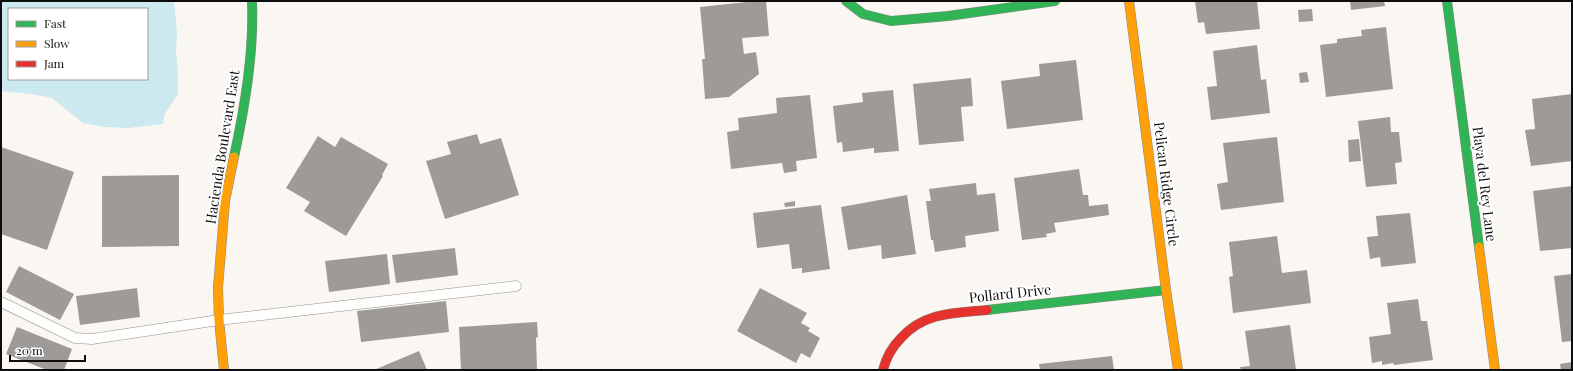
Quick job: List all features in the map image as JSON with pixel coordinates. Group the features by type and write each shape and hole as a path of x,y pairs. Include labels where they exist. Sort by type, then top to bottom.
{"street":[{"name":"Hacienda Boulevard East","path":"224,370 219,320 218,288 225,202 244,111 252,51 252,1"},
{"path":"846,1 863,14 891,21 948,16 1055,1"},
{"name":"Pelican Ridge Circle","path":"1129,1 1166,290 1178,370"},
{"name":"Playa del Rey Lane","path":"1447,1 1495,370"},
{"name":"Pollard Drive","path":"883,370 884,364 899,338 922,321 948,314 1166,290"}],"lane":[{"path":"1,302 75,338 92,339 219,320 516,286"}],"water":[{"path":"1,1 174,1 177,32 176,53 178,94 165,114 163,124 129,128 104,127 83,123 52,98 1,91"}],"building":[{"path":"766,1 769,36 742,38 744,54 756,52 759,74 729,97 705,99 702,59 705,59 700,7"},
{"path":"1195,1 1257,1 1260,29 1206,34 1204,22 1198,23"},
{"path":"1350,1 1384,1 1385,6 1351,10"},
{"path":"1312,9 1313,21 1299,22 1298,10"},
{"path":"1386,27 1393,89 1326,97 1320,45 1337,43 1337,39 1362,36 1361,30"},
{"path":"1257,45 1261,80 1266,79 1270,113 1211,120 1207,87 1217,86 1213,51"},
{"path":"1076,60 1083,120 1007,129 1001,81 1040,76 1039,64"},
{"path":"1307,72 1309,82 1300,83 1299,73"},
{"path":"971,78 973,106 961,107 964,141 919,145 913,84"},
{"path":"893,90 899,151 874,153 874,148 843,152 842,142 837,143 833,106 863,102 862,93"},
{"path":"1572,94 1572,161 1531,166 1525,130 1535,129 1532,99"},
{"path":"810,95 817,158 796,161 797,171 784,173 782,163 731,169 727,132 739,130 738,118 777,113 776,98"},
{"path":"1390,117 1391,132 1399,132 1402,162 1395,163 1397,184 1366,187 1358,121"},
{"path":"477,134 480,144 501,138 519,195 445,219 426,161 451,154 447,142"},
{"path":"318,136 335,147 341,137 388,164 382,175 383,176 346,236 304,211 310,202 286,188"},
{"path":"1277,137 1284,202 1221,210 1217,184 1228,182 1223,143"},
{"path":"1359,139 1361,161 1349,162 1348,140"},
{"path":"1,147 74,172 47,250 1,234"},
{"path":"1079,169 1083,195 1088,195 1089,206 1108,204 1109,215 1054,223 1056,232 1046,234 1047,237 1022,240 1014,178"},
{"path":"179,175 179,246 102,247 102,176"},
{"path":"976,183 977,195 995,193 999,231 965,236 966,247 935,252 933,240 931,240 926,201 931,201 929,189"},
{"path":"1572,186 1572,248 1540,251 1533,191"},
{"path":"907,195 916,254 882,259 881,245 848,250 841,207"},
{"path":"795,201 795,206 785,207 784,203"},
{"path":"821,205 830,269 802,273 802,268 792,269 789,244 757,248 753,213"},
{"path":"1410,213 1416,263 1381,267 1380,257 1370,259 1367,237 1378,236 1376,216"},
{"path":"1277,236 1282,273 1307,270 1311,303 1233,313 1229,277 1233,276 1229,242"},
{"path":"455,248 458,275 396,283 392,255"},
{"path":"387,254 390,284 329,292 325,261"},
{"path":"19,266 74,294 60,320 6,292"},
{"path":"1572,274 1572,341 1562,342 1554,276"},
{"path":"137,288 140,317 80,325 76,296"},
{"path":"760,288 807,313 801,323 810,328 808,331 820,338 810,358 801,353 796,363 737,331"},
{"path":"1418,299 1421,321 1427,321 1433,360 1394,365 1393,363 1382,365 1382,361 1372,363 1369,337 1391,334 1387,303"},
{"path":"446,301 449,332 361,342 357,311"},
{"path":"537,322 537,370 461,370 459,327"},
{"path":"1290,325 1296,370 1241,370 1240,367 1250,366 1245,331"},
{"path":"17,327 72,349 64,370 47,370 6,354"},
{"path":"419,351 427,370 374,370"},
{"path":"1112,356 1114,370 1040,370 1039,364"},
{"path":"1572,362 1572,370 1561,370 1560,364"}],"traffic: fast":[{"path":"234,157 248,79 252,40 252,1"},
{"path":"846,1 863,14 891,21 948,16 1055,1"},
{"path":"1447,1 1479,247"},
{"path":"987,310 1166,290"}],"traffic: slow":[{"path":"1129,1 1166,290 1178,370"},
{"path":"224,370 219,320 218,288 225,201 234,157"},
{"path":"1479,247 1495,370"}],"traffic: jam":[{"path":"883,370 895,345 910,329 920,323 941,315 987,310"}]}
